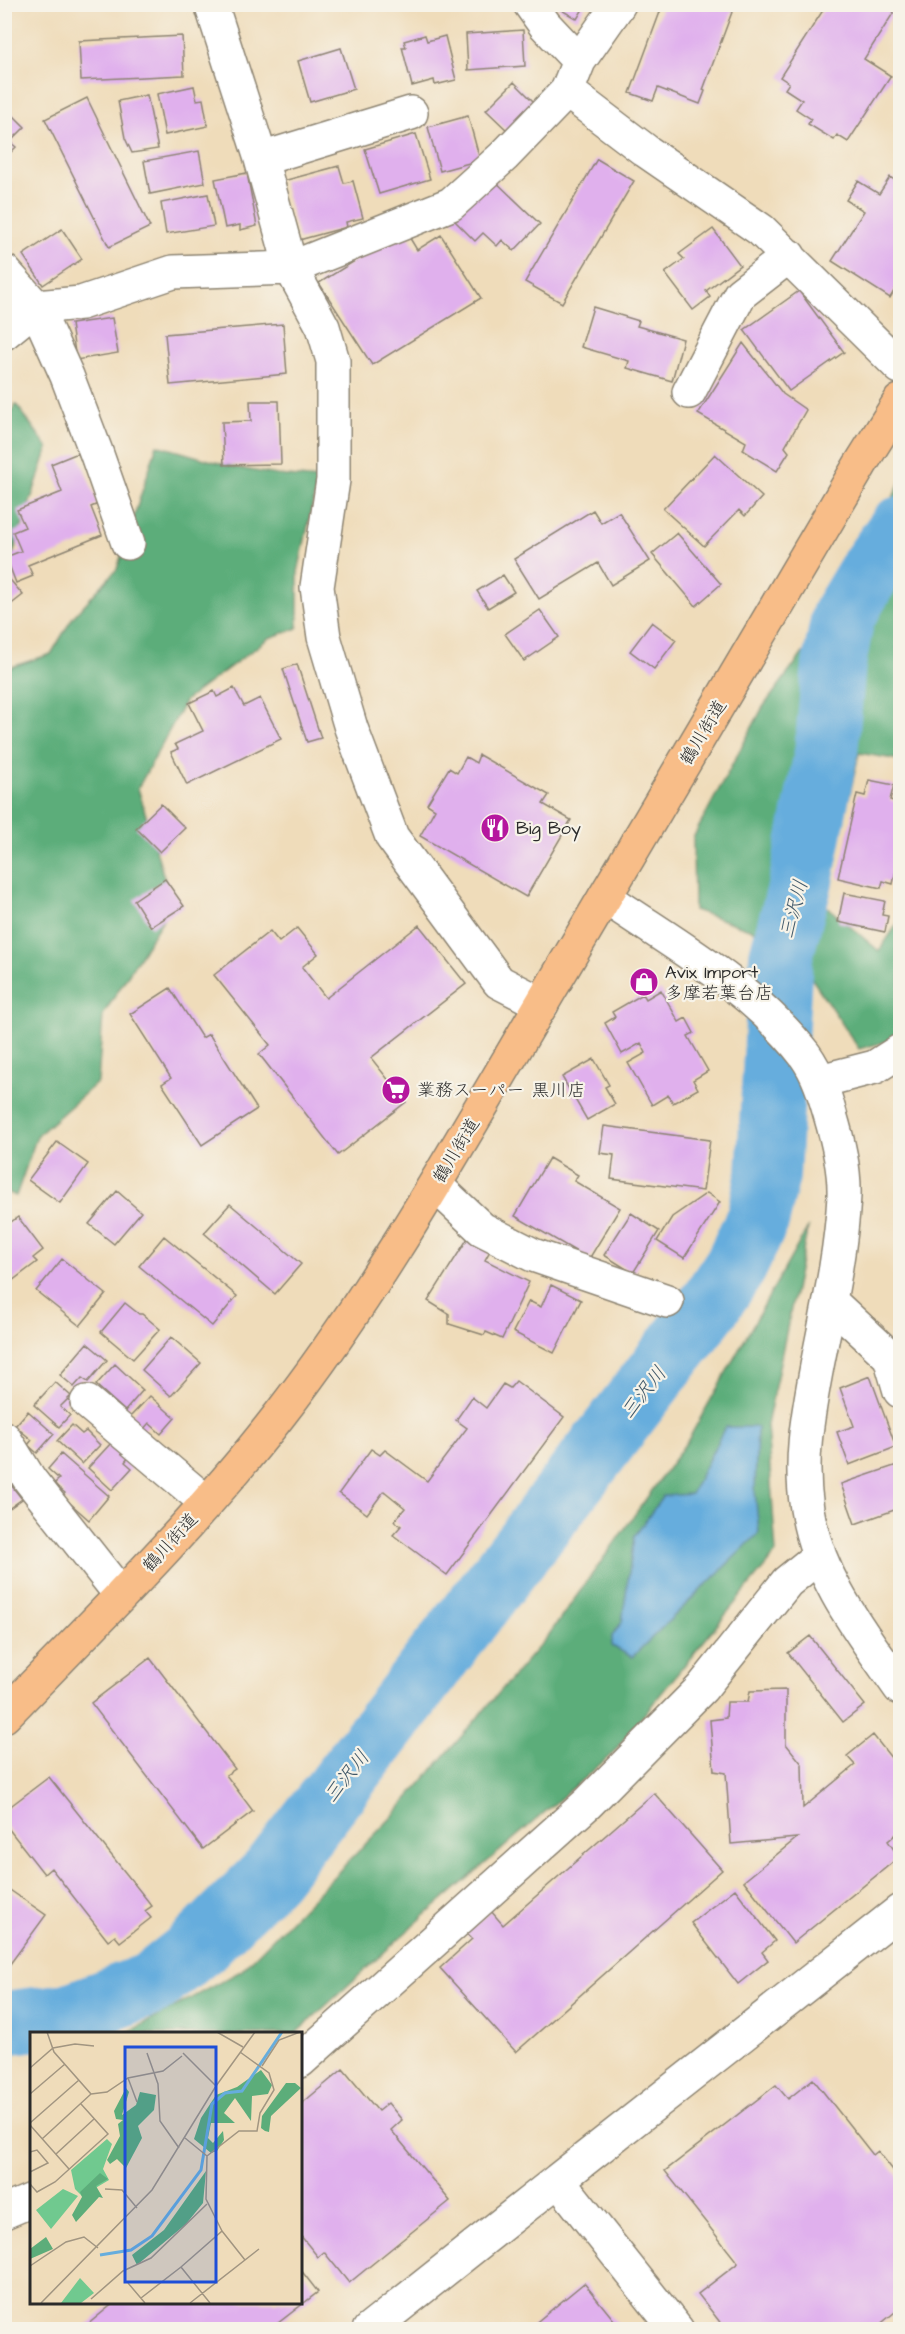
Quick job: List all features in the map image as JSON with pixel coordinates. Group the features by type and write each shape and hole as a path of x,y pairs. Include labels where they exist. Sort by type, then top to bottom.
{"main road":[{"name":"鶴川街道","path":"4,1716 121,1595 206,1502 278,1418 345,1324 435,1185 900,401"}],"street":[{"path":"212,4 261,159 291,268 323,327 333,361 333,480 316,587 324,637 351,728 392,837 500,982 542,1004"},
{"path":"530,4 545,25 579,61"},
{"path":"4,333 36,307 81,303 173,272 291,268 451,204 504,156 567,91 579,61 619,4"},
{"path":"567,91 646,151 761,230 900,368"},
{"path":"261,159 411,113"},
{"path":"689,392 740,294 789,256"},
{"path":"4,271 36,307 67,376 128,543"},
{"path":"605,897 741,990 765,1009 805,1055 816,1074 840,1148 844,1194 830,1301 805,1430 804,1469 807,1509 819,1556 841,1604 900,1688"},
{"path":"816,1074 875,1067 900,1051"},
{"path":"435,1185 482,1228 533,1255 667,1301"},
{"path":"830,1301 890,1357 900,1390"},
{"path":"87,1402 206,1502"},
{"path":"4,1438 30,1480 121,1595"},
{"path":"302,2059 588,1803 702,1688 787,1582 819,1556"},
{"path":"369,2330 900,1911"},
{"path":"558,2180 677,2330"},
{"path":"4,2212 30,2201"}],"green space":[{"path":"16,404 48,448 5,578 5,423"},
{"path":"157,445 233,467 318,479 298,572 298,628 269,638 186,700 138,788 172,905 103,1015 98,1082 37,1136 16,1196 5,1191 5,669 51,654 73,617 117,569"},
{"path":"900,482 900,760 859,753 825,905 879,951 900,920 900,1038 859,1049 804,967 755,931 694,910 693,838 763,707 855,583"},
{"path":"808,1227 767,1425 776,1553 611,1755 415,1924 297,2032 129,2032 241,1971 391,1818 548,1636 688,1440"}],"water":[{"path":"725,1427 757,1427 755,1491 759,1533 632,1657 612,1646 612,1636 622,1622 634,1537 663,1496 691,1494"}],"building":[{"path":"561,4 586,4 577,19 558,8"},
{"path":"663,4 735,4 700,104 658,88 653,101 630,93"},
{"path":"827,4 899,4 864,59 891,76 848,142 837,135 834,140 808,124 811,119 796,109 802,100 785,89 789,83 780,77"},
{"path":"523,30 525,66 468,70 466,34"},
{"path":"425,35 427,41 445,36 456,80 435,85 434,80 412,86 402,47 406,47 404,41"},
{"path":"182,36 184,75 81,80 79,41"},
{"path":"341,48 354,89 310,102 298,61"},
{"path":"514,82 538,106 511,134 486,110"},
{"path":"194,86 197,100 203,99 208,126 165,135 157,94"},
{"path":"147,95 158,149 132,153 125,138 118,101"},
{"path":"87,98 150,227 109,247 45,119"},
{"path":"10,112 25,127 10,142 16,147 4,159 4,117"},
{"path":"468,116 480,160 440,171 428,127"},
{"path":"416,134 430,179 379,194 365,149"},
{"path":"199,151 205,183 150,194 144,161"},
{"path":"597,159 634,181 562,303 525,282"},
{"path":"339,166 344,183 353,181 363,218 346,222 347,227 299,240 283,181"},
{"path":"247,173 257,226 240,230 240,225 225,228 215,179"},
{"path":"491,177 540,224 514,251 502,240 497,246 483,233 475,241 452,218"},
{"path":"890,177 900,184 900,281 890,298 832,261 864,211 846,200 858,181 879,194"},
{"path":"208,194 214,226 166,234 161,203"},
{"path":"62,229 82,259 43,285 23,255"},
{"path":"713,229 740,265 706,291 710,297 693,310 665,273 684,259 679,254"},
{"path":"405,230 417,250 441,235 481,298 372,365 319,283"},
{"path":"799,291 844,352 789,391 744,330"},
{"path":"593,307 639,321 637,326 683,339 672,381 627,368 629,361 581,347"},
{"path":"112,318 118,353 76,360 71,324"},
{"path":"283,324 287,374 170,385 165,334"},
{"path":"743,343 783,394 806,410 785,447 789,452 777,471 743,450 746,442 698,414"},
{"path":"250,401 279,401 281,464 224,465 222,422 251,421"},
{"path":"78,453 98,504 91,507 102,535 28,565 33,576 16,583 6,557 21,551 13,532 25,527 17,510 62,492 51,464"},
{"path":"715,454 762,497 745,516 739,510 704,546 663,509"},
{"path":"593,510 601,523 619,512 650,561 611,585 598,563 539,599 514,559"},
{"path":"677,533 721,584 696,606 652,554"},
{"path":"6,575 23,595 9,606 4,599 4,577"},
{"path":"503,575 514,592 488,608 477,591"},
{"path":"540,610 559,637 524,661 505,634"},
{"path":"652,622 676,640 654,669 630,651"},
{"path":"297,664 321,738 307,742 283,669"},
{"path":"234,688 244,706 260,698 281,739 187,785 171,752 178,749 175,744 203,731 189,703 214,691 217,697"},
{"name":"Big Boy","path":"479,755 549,795 543,804 571,820 526,897 420,836 435,809 427,804 449,768 457,773 466,757 476,763"},
{"path":"869,780 894,785 890,800 900,803 900,852 893,884 883,881 881,888 838,878 857,794 865,796"},
{"path":"161,804 185,828 160,852 136,828"},
{"path":"165,879 184,906 151,927 134,900"},
{"path":"844,893 885,901 882,915 888,916 885,932 838,922"},
{"path":"419,925 466,984 371,1058 406,1102 338,1155 259,1054 270,1045 214,975 270,931 279,942 297,928 318,954 302,967 326,998"},
{"path":"170,988 202,1038 209,1034 257,1109 202,1145 162,1084 171,1078 130,1014"},
{"path":"661,990 679,1022 686,1018 694,1033 688,1036 708,1071 693,1080 698,1089 673,1103 668,1095 652,1105 628,1063 646,1053 641,1043 622,1054 605,1023 615,1017 612,1012 643,994 646,999"},
{"path":"594,1059 609,1085 605,1087 615,1104 587,1120 562,1077"},
{"path":"604,1126 710,1140 703,1191 611,1179 614,1155 600,1153"},
{"path":"57,1142 88,1164 60,1203 28,1180"},
{"path":"549,1158 578,1175 574,1181 620,1208 589,1259 515,1216"},
{"path":"117,1191 141,1212 114,1244 89,1224"},
{"path":"707,1193 720,1202 684,1258 657,1241 672,1217"},
{"path":"230,1204 301,1264 275,1294 204,1233"},
{"path":"631,1213 659,1231 633,1273 604,1255"},
{"path":"18,1217 43,1250 33,1258 37,1262 4,1287 4,1227"},
{"path":"164,1236 237,1296 212,1326 139,1266"},
{"path":"468,1238 491,1249 485,1260 529,1282 502,1339 486,1332 484,1335 449,1324 449,1314 428,1301"},
{"path":"62,1259 106,1294 80,1326 36,1291"},
{"path":"551,1285 581,1300 554,1353 513,1332 529,1301 541,1307"},
{"path":"125,1303 160,1329 133,1359 101,1332"},
{"path":"171,1337 201,1363 171,1396 142,1370"},
{"path":"87,1343 107,1360 88,1382 82,1378 74,1387 60,1375"},
{"path":"115,1364 143,1390 125,1411 96,1385"},
{"path":"870,1376 896,1447 849,1465 837,1432 854,1426 840,1388"},
{"path":"516,1381 564,1417 447,1575 393,1535 401,1526 394,1521 405,1508 384,1491 367,1514 339,1493 371,1449 380,1455 385,1450 427,1481 467,1428 456,1420 472,1397 486,1408 503,1384 510,1388"},
{"path":"55,1382 71,1396 60,1407 70,1415 59,1427 34,1405"},
{"path":"150,1396 175,1418 161,1434 149,1423 142,1431 129,1418"},
{"path":"28,1411 54,1434 37,1453 28,1445 32,1440 15,1426"},
{"path":"72,1425 82,1434 86,1431 100,1445 82,1464 57,1441"},
{"path":"112,1442 129,1457 125,1462 132,1468 112,1490 88,1468"},
{"path":"61,1454 109,1496 89,1520 62,1496 65,1493 54,1484 59,1479 48,1469"},
{"path":"900,1464 900,1508 855,1524 841,1484"},
{"path":"4,1476 22,1499 4,1512"},
{"path":"810,1636 865,1705 843,1722 788,1653"},
{"path":"150,1658 235,1769 226,1775 253,1811 203,1849 91,1703"},
{"path":"786,1690 786,1744 802,1764 803,1808 855,1765 847,1756 873,1735 900,1769 900,1831 888,1841 899,1857 793,1943 744,1881 797,1838 731,1844 726,1773 714,1771 710,1720 726,1718 727,1702 748,1702 750,1691"},
{"path":"49,1777 152,1906 145,1911 151,1918 120,1942 115,1936 108,1941 51,1868 44,1874 4,1823 4,1811"},
{"path":"654,1793 722,1870 516,2052 440,1968 472,1939 466,1933 491,1911 503,1925"},
{"path":"4,1886 46,1915 10,1964 4,1960"},
{"path":"735,1889 775,1941 762,1952 768,1960 738,1984 691,1923"},
{"path":"343,2069 378,2111 388,2103 402,2120 391,2130 450,2201 349,2283 324,2252 318,2257 302,2237 302,2103"},
{"path":"813,2079 873,2155 878,2151 900,2179 900,2308 873,2330 726,2330 698,2294 738,2263 665,2171 776,2085 788,2099"},
{"path":"302,2272 318,2292 269,2330 81,2330 113,2304 302,2304"},
{"path":"584,2283 622,2330 527,2330"}],"waterway":[{"name":"三沢川","path":"4,2023 69,2015 151,1984 199,1946 271,1874 708,1307 736,1265 758,1218 768,1175 781,956 800,885 826,753 834,664 843,616 873,566 900,528"}],"place":[{"name":"Big Boy","path":"495,828"},
{"name":"Avix Import 多摩若葉台店","path":"644,982"},
{"name":"業務スーパー 黒川店","path":"396,1090"}]}
